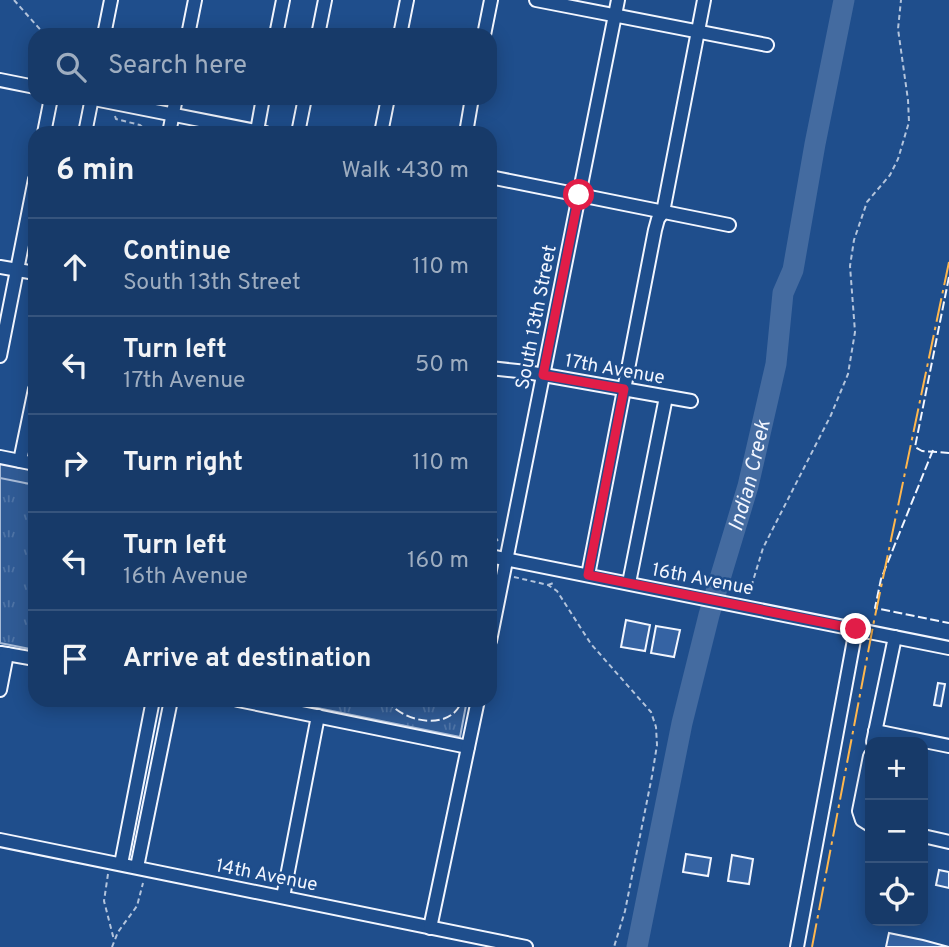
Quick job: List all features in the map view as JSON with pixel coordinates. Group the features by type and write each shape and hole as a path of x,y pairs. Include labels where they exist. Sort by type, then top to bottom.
{"street":[{"path":"105,28 111,0"},
{"path":"189,28 195,0"},
{"path":"277,28 283,0"},
{"path":"319,28 325,0"},
{"path":"401,28 407,0"},
{"path":"485,28 491,0"},
{"path":"536,0 767,45"},
{"name":"South 13th Street","path":"497,607 618,0"},
{"path":"588,575 655,230 663,212 704,0"},
{"path":"0,80 28,86"},
{"path":"45,126 50,105"},
{"path":"86,126 90,105"},
{"path":"126,105 231,126"},
{"path":"170,126 174,105"},
{"path":"261,126 263,105"},
{"path":"300,126 305,105"},
{"path":"382,126 387,105"},
{"path":"467,126 471,105"},
{"path":"497,178 729,225"},
{"path":"0,356 28,214"},
{"path":"0,267 28,272"},
{"name":"17th Avenue","path":"497,369 691,401"},
{"path":"629,583 666,397"},
{"path":"20,461 28,423"},
{"path":"0,457 28,463"},
{"name":"16th Avenue","path":"497,557 949,648"},
{"path":"797,947 856,629"},
{"path":"874,737 895,637"},
{"path":"0,690 4,653 28,658"},
{"path":"115,863 151,707"},
{"path":"142,869 170,707"},
{"path":"273,707 468,747"},
{"path":"430,928 477,707"},
{"path":"284,897 318,716"},
{"path":"928,743 949,746"},
{"path":"865,781 859,811 865,820"},
{"path":"928,837 949,842"},
{"name":"14th Avenue","path":"0,840 526,947"}],"path":[{"path":"14,0 39,28"},
{"path":"747,606 754,569 763,548 831,415 848,374 856,332 849,266 854,240 867,202 890,175 898,159 909,122 898,29 901,0"},
{"path":"521,578 548,585 563,598 591,644 651,712 658,736 625,911 614,947"},
{"path":"113,947 114,941 104,901 115,863"},
{"path":"114,941 137,906 142,869"}],"green space":[{"path":"0,457 28,463 28,649 0,643"},
{"path":"312,707 466,707 460,737"}],"shaded area":[{"path":"0,457 28,463 28,484 0,478"}],"building":[{"path":"626,620 650,625 645,651 621,647"},
{"path":"656,626 680,630 674,657 651,653"},
{"path":"938,683 945,684 941,706 934,705"},
{"path":"686,854 711,858 708,876 683,872"},
{"path":"732,855 753,859 749,884 728,881"},
{"path":"939,870 949,872 949,888 936,885"},
{"path":"889,933 923,940 949,947 886,947"}],"waterway":[{"name":"Indian Creek","path":"637,947 682,723 709,615 748,486 776,364 783,293 793,270 844,0"}],"fence":[{"path":"949,277 915,447 922,451 949,453"},
{"path":"933,450 881,579 875,608 949,623"},
{"path":"393,707 415,719 427,721 448,717 458,707"}],"power":[{"path":"812,947 874,621 949,262"}],"route":[{"path":"579,195 543,375 624,389 588,575 856,629"}]}
